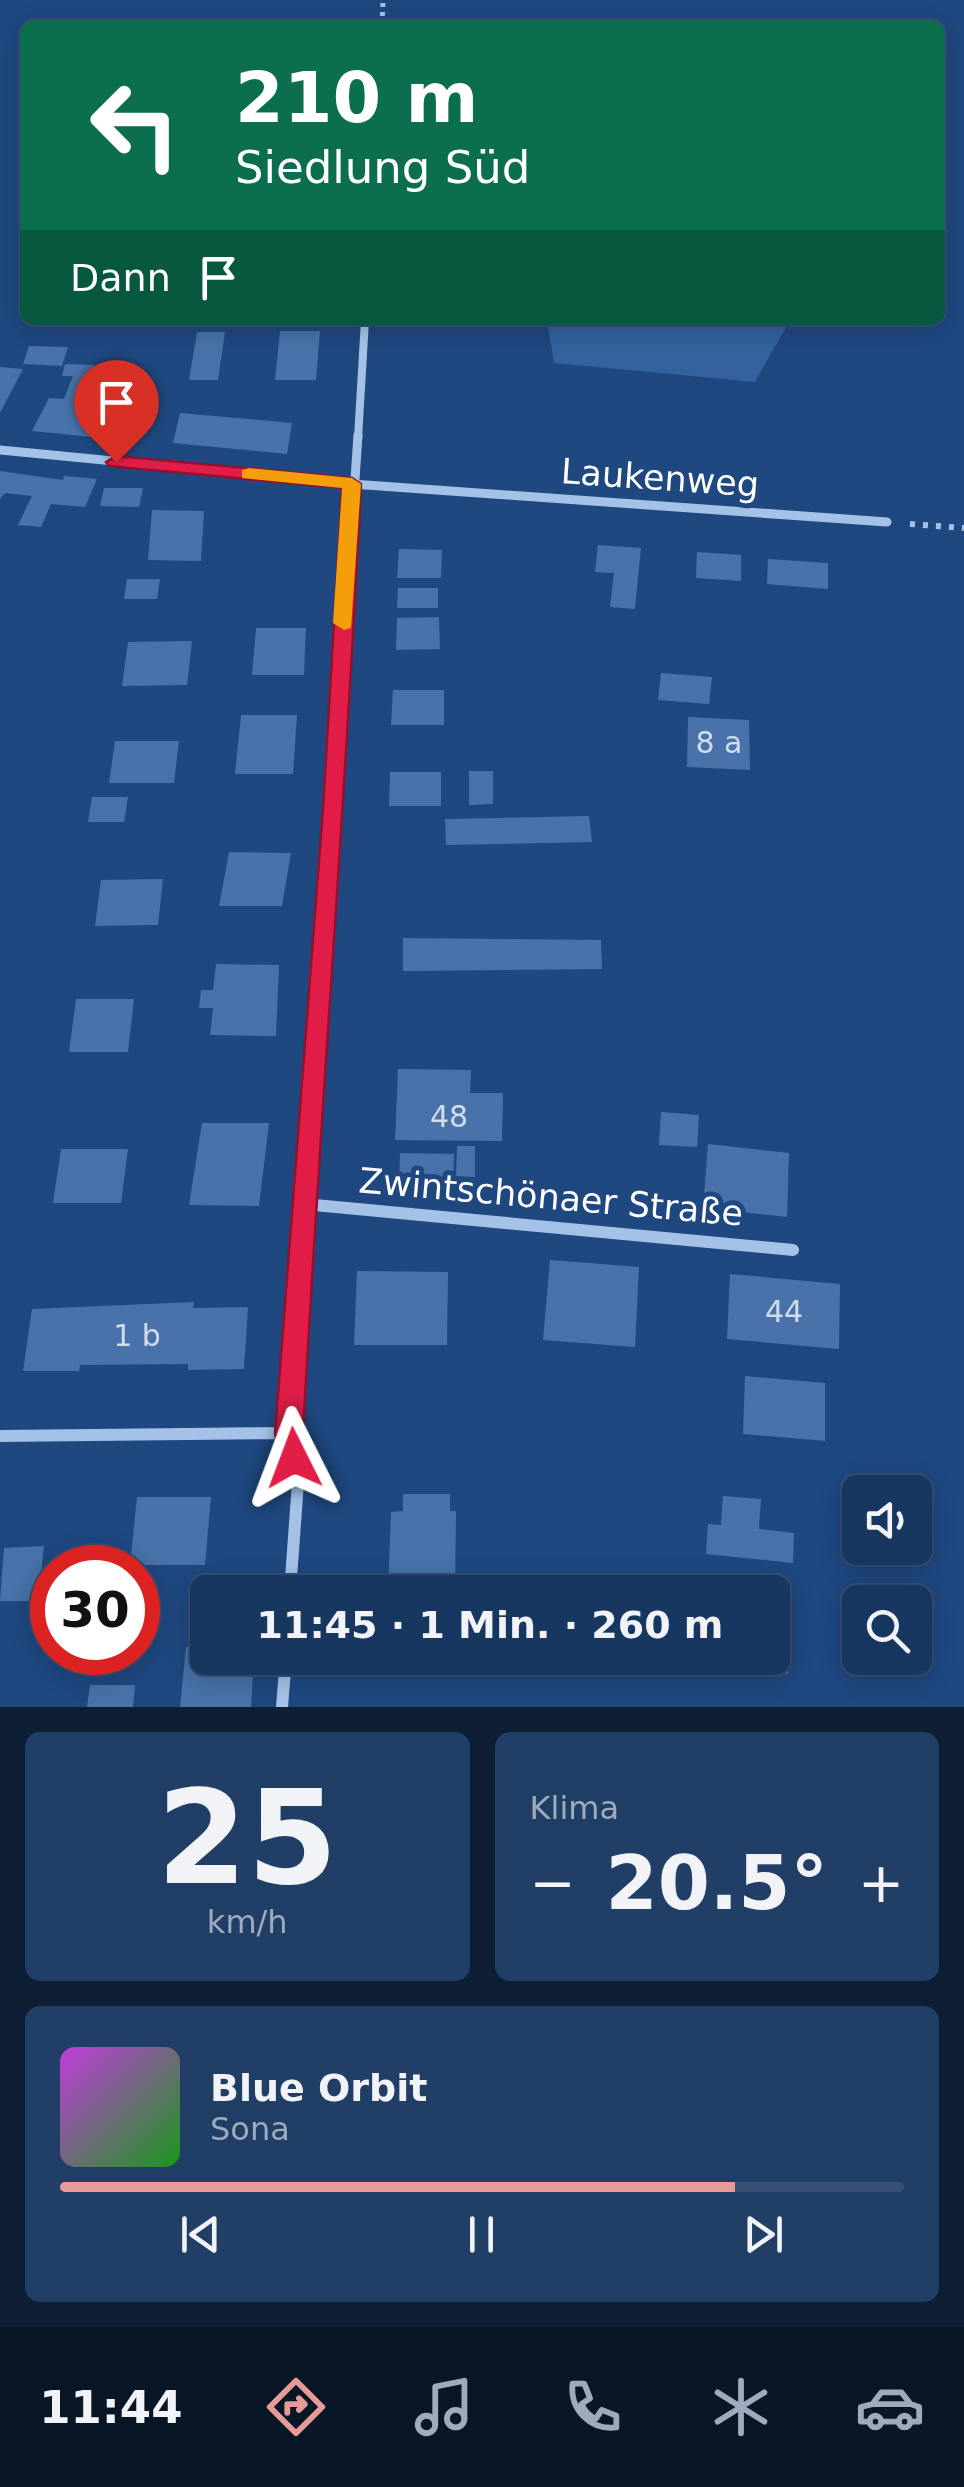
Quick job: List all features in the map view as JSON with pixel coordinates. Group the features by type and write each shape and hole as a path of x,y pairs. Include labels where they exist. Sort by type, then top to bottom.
{"street":[{"path":"291,1575 298,1482 289,1434 365,325"},
{"name":"Laukenweg","path":"0,450 352,484 887,522"},
{"name":"Zwintschönaer Straße","path":"304,1204 792,1250"},
{"path":"0,1436 289,1434"},
{"path":"282,1707 285,1675"}],"path":[{"path":"887,522 964,528"}],"shaded area":[{"path":"548,325 787,325 755,382 554,363"}],"building":[{"path":"280,331 320,331 316,380 275,380"},
{"path":"197,332 225,332 218,380 189,380"},
{"path":"29,346 68,347 62,366 23,364"},
{"path":"65,364 94,365 86,390 107,392 101,405 117,407 102,438 32,431 49,398 64,399 73,376 62,376"},
{"path":"0,367 23,369 0,413"},
{"path":"180,413 292,423 287,454 173,443"},
{"path":"0,471 63,480 64,476 97,479 85,507 51,504 41,527 18,525 32,496 5,493 0,499"},
{"path":"104,488 143,488 139,507 100,506"},
{"path":"152,510 204,511 201,561 148,560"},
{"path":"598,545 641,548 635,609 610,607 614,573 595,572"},
{"path":"399,549 442,550 441,578 397,578"},
{"path":"697,552 741,555 741,581 696,578"},
{"path":"768,559 828,563 828,589 767,584"},
{"path":"127,579 160,579 157,599 124,599"},
{"path":"398,588 438,588 438,608 397,608"},
{"path":"439,617 440,649 396,650 397,618"},
{"path":"256,628 306,628 304,675 252,675"},
{"path":"192,641 187,685 122,686 128,642"},
{"path":"661,673 712,677 709,704 658,700"},
{"path":"393,690 444,690 444,725 391,725"},
{"path":"241,715 297,715 293,774 235,774"},
{"path":"688,717 749,720 750,770 687,767"},
{"path":"115,741 179,741 174,783 109,783"},
{"path":"469,771 493,771 493,804 469,805"},
{"path":"390,772 441,772 441,806 389,806"},
{"path":"92,797 128,797 124,822 88,822"},
{"path":"589,816 592,842 446,845 445,819"},
{"path":"229,852 291,853 282,906 219,906"},
{"path":"163,879 158,925 95,926 101,880"},
{"path":"403,938 601,940 602,969 403,971"},
{"path":"216,964 279,965 276,1036 210,1035 213,1008 199,1008 201,990 213,990"},
{"path":"76,999 134,999 128,1052 69,1052"},
{"path":"398,1069 471,1070 470,1093 503,1093 502,1141 395,1140"},
{"path":"661,1112 699,1115 697,1147 659,1145"},
{"path":"202,1123 269,1123 259,1206 189,1205"},
{"path":"708,1144 789,1153 787,1217 703,1208"},
{"path":"457,1146 475,1146 475,1177 456,1176"},
{"path":"61,1149 128,1149 121,1203 53,1203"},
{"path":"400,1153 454,1154 453,1186 399,1185"},
{"path":"550,1260 639,1267 635,1347 543,1340"},
{"path":"357,1271 448,1272 447,1345 354,1345"},
{"path":"730,1274 840,1284 839,1349 727,1339"},
{"path":"194,1302 193,1308 248,1307 244,1369 188,1370 188,1364 80,1365 79,1371 23,1371 32,1309"},
{"path":"745,1376 825,1383 825,1441 743,1434"},
{"path":"403,1494 450,1494 450,1511 456,1511 455,1575 389,1575 391,1512 403,1511"},
{"path":"723,1496 761,1499 759,1529 794,1533 793,1563 706,1554 708,1524 721,1525"},
{"path":"137,1497 211,1497 205,1565 160,1565 160,1545 132,1545"},
{"path":"30,1547 30,1601 0,1601 4,1548"},
{"path":"186,1647 190,1647 190,1675 253,1675 251,1707 180,1707"},
{"path":"90,1685 135,1685 133,1707 87,1707"}],"slow traffic":[{"path":"249,474 352,484 344,623"}],"route":[{"path":"116,462 352,484 334,809 298,1265 289,1434 294,1458"}]}
